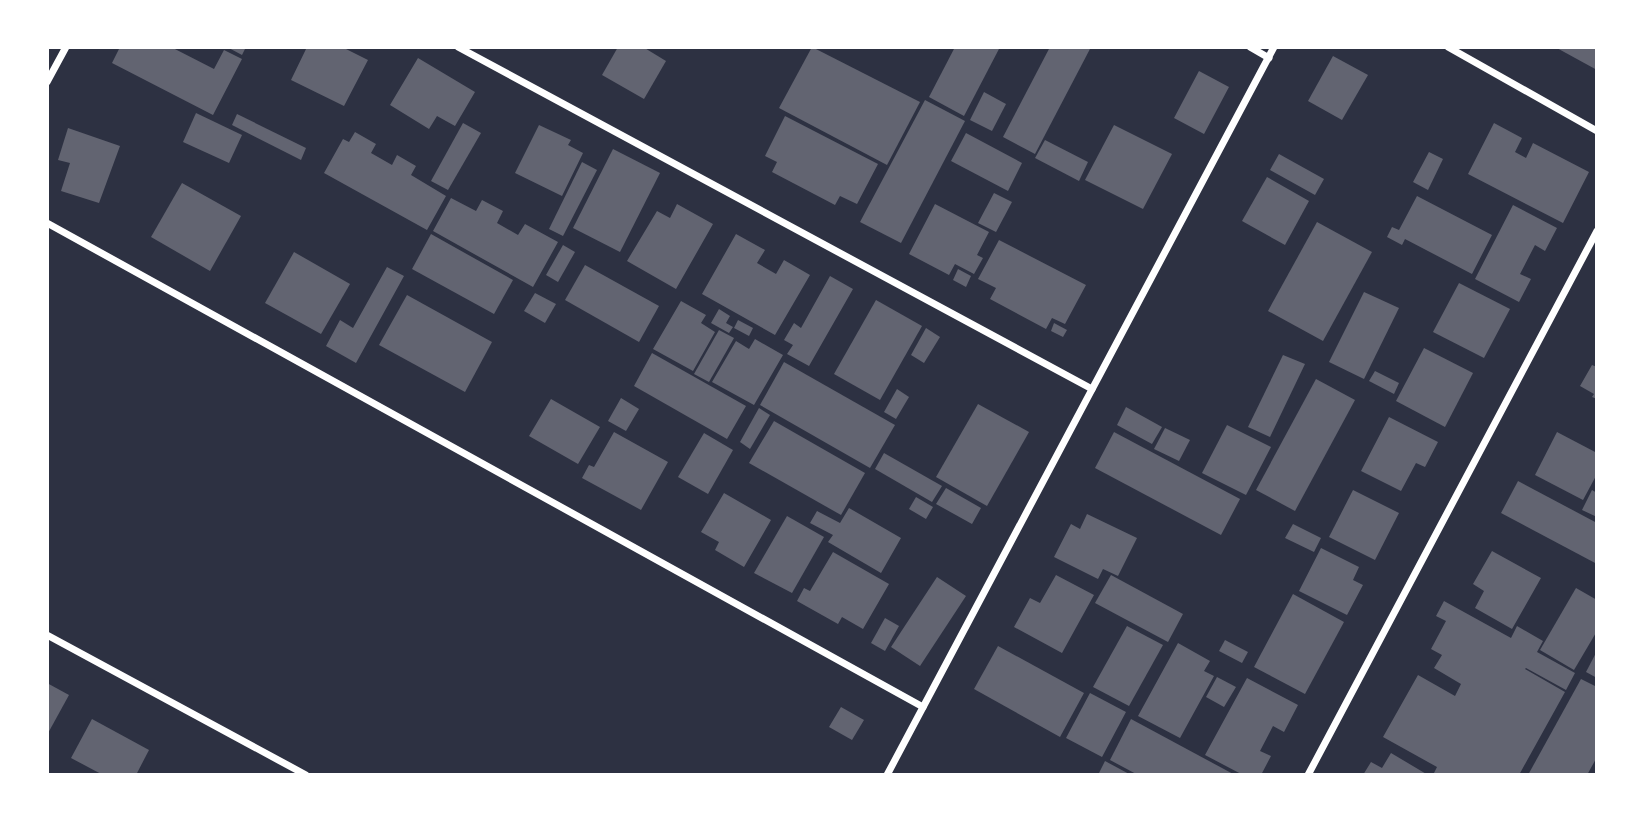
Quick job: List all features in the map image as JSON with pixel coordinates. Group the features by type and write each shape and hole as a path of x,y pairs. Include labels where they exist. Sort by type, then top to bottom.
{"street":[{"path":"47,82 66,47"},
{"path":"458,47 1092,388"},
{"path":"1250,47 1269,58"},
{"path":"887,775 1274,47"},
{"path":"1448,47 1597,131"},
{"path":"47,223 923,706"},
{"path":"1308,775 1597,231"},
{"path":"47,635 306,775"}],"building":[{"path":"120,47 171,47 214,69 224,50 242,59 213,115 112,63"},
{"path":"227,47 246,47 242,55"},
{"path":"307,47 347,47 346,49 368,60 344,106 291,80"},
{"path":"618,47 643,47 666,61 644,99 602,75"},
{"path":"812,47 920,102 887,165 779,108"},
{"path":"955,47 1000,47 964,116 929,97"},
{"path":"1050,47 1091,47 1035,154 1003,137"},
{"path":"1555,47 1597,47 1597,70"},
{"path":"1333,56 1368,75 1342,120 1308,101"},
{"path":"418,58 475,92 455,126 437,116 429,129 390,105"},
{"path":"1199,71 1229,87 1204,134 1174,118"},
{"path":"984,92 1006,104 992,131 970,120"},
{"path":"925,100 965,121 901,243 860,222"},
{"path":"196,113 242,135 229,163 183,142"},
{"path":"237,114 306,148 301,160 232,125"},
{"path":"785,116 878,164 857,204 840,196 835,205 772,172 777,162 765,156"},
{"path":"463,123 481,133 448,190 431,181"},
{"path":"1494,123 1522,138 1515,152 1526,158 1533,143 1589,172 1563,223 1468,174"},
{"path":"539,125 571,140 568,145 583,153 562,196 515,173"},
{"path":"1114,125 1172,154 1143,209 1085,180"},
{"path":"68,128 120,146 99,203 61,191 70,163 58,160"},
{"path":"355,132 376,144 371,153 392,165 397,155 416,166 411,175 446,196 427,230 324,173 343,139 349,142"},
{"path":"966,133 1022,163 1008,191 951,161"},
{"path":"1045,140 1088,162 1079,181 1035,158"},
{"path":"613,149 660,173 620,252 573,228"},
{"path":"1429,152 1443,159 1428,190 1413,182"},
{"path":"1279,154 1324,179 1315,195 1270,170"},
{"path":"582,162 597,170 563,236 549,229"},
{"path":"1267,177 1309,201 1285,245 1242,221"},
{"path":"182,183 241,216 210,271 151,237"},
{"path":"994,193 1012,202 996,232 978,223"},
{"path":"1417,196 1492,235 1472,274 1405,239 1402,245 1387,237 1392,227 1399,230"},
{"path":"451,198 476,211 482,200 503,211 497,223 518,235 525,224 558,242 533,287 433,231"},
{"path":"677,204 713,224 676,289 627,261 657,211 670,218"},
{"path":"935,204 989,232 977,255 983,258 974,274 955,264 949,275 909,254"},
{"path":"1513,205 1557,228 1545,251 1535,245 1520,274 1531,279 1519,302 1475,279"},
{"path":"1317,222 1372,252 1323,341 1268,311"},
{"path":"431,234 513,280 494,314 412,269"},
{"path":"736,234 765,250 757,263 776,274 784,260 810,275 775,335 702,294"},
{"path":"999,240 1086,285 1065,324 1052,318 1046,329 990,299 996,288 978,279"},
{"path":"563,245 575,252 558,282 546,275"},
{"path":"294,252 350,284 321,334 265,303"},
{"path":"585,265 659,306 639,342 565,300"},
{"path":"387,267 404,276 356,363 326,346 340,320 353,328"},
{"path":"958,269 971,276 966,287 953,280"},
{"path":"830,276 853,289 809,366 787,354 793,345 784,340 794,323 801,328"},
{"path":"1459,283 1510,309 1484,358 1433,332"},
{"path":"1364,292 1399,308 1364,379 1329,362"},
{"path":"535,293 556,304 545,323 524,311"},
{"path":"407,295 492,342 465,392 379,345"},
{"path":"876,300 922,326 880,400 834,374"},
{"path":"681,301 706,315 701,323 715,332 693,371 653,349"},
{"path":"719,309 730,316 726,323 733,327 729,333 711,323"},
{"path":"738,320 753,328 749,336 734,328"},
{"path":"1054,323 1067,330 1063,337 1051,331"},
{"path":"926,328 940,337 924,363 911,355"},
{"path":"719,330 734,338 709,382 694,374"},
{"path":"755,339 783,355 754,405 712,382 736,341 749,349"},
{"path":"1424,348 1473,373 1445,427 1396,401"},
{"path":"652,353 746,406 727,439 634,386"},
{"path":"1283,355 1305,364 1270,437 1248,427"},
{"path":"784,362 895,425 870,468 760,405"},
{"path":"1592,365 1597,367 1597,399 1592,397 1594,394 1580,386"},
{"path":"1375,371 1399,383 1394,394 1369,381"},
{"path":"1316,379 1355,400 1295,511 1256,490"},
{"path":"897,389 909,397 896,419 884,412"},
{"path":"621,398 639,409 626,431 608,421"},
{"path":"551,399 600,427 578,464 529,436"},
{"path":"978,404 1029,432 987,506 936,477"},
{"path":"1126,407 1162,427 1152,444 1117,425"},
{"path":"759,408 770,415 750,449 740,442"},
{"path":"1389,417 1438,442 1425,467 1416,463 1401,491 1361,471"},
{"path":"774,421 865,473 841,515 749,463"},
{"path":"1227,425 1271,447 1246,495 1202,473"},
{"path":"1165,428 1190,440 1179,461 1154,449"},
{"path":"614,432 668,462 641,510 582,478 589,465 594,467"},
{"path":"1114,432 1240,499 1221,535 1095,468"},
{"path":"1557,432 1597,453 1597,474 1583,500 1535,475"},
{"path":"704,433 733,450 708,494 678,477"},
{"path":"884,453 942,486 932,502 875,469"},
{"path":"1518,481 1597,523 1597,564 1501,513"},
{"path":"946,488 981,508 972,524 936,504"},
{"path":"1353,490 1399,513 1375,560 1329,537"},
{"path":"1592,490 1597,493 1597,517 1582,510"},
{"path":"724,493 771,520 744,567 715,550 719,542 701,532"},
{"path":"916,497 933,507 926,519 909,509"},
{"path":"849,508 901,538 881,573 828,542 833,535 810,523 817,511 840,523"},
{"path":"1087,514 1137,538 1118,576 1103,569 1098,579 1054,557 1071,524 1080,529"},
{"path":"787,516 824,537 792,593 754,573"},
{"path":"1293,524 1321,538 1314,552 1285,538"},
{"path":"1321,548 1359,567 1353,580 1363,585 1347,615 1299,591"},
{"path":"1492,551 1541,578 1512,629 1475,608 1484,591 1473,584"},
{"path":"833,552 889,584 863,629 842,617 838,624 797,601 804,588 810,591"},
{"path":"1056,575 1094,595 1062,653 1014,627 1030,598 1040,603"},
{"path":"1111,575 1183,614 1168,642 1095,603"},
{"path":"937,577 966,596 920,666 891,647"},
{"path":"1576,588 1597,600 1597,631 1574,670 1540,650"},
{"path":"1293,594 1344,622 1305,694 1254,667"},
{"path":"1444,601 1511,638 1517,626 1543,641 1537,652 1575,673 1566,690 1525,669 1565,692 1519,775 1433,775 1437,767 1383,737 1418,675 1455,696 1461,684 1434,668 1442,655 1431,649 1446,621 1436,616"},
{"path":"885,618 899,626 885,651 871,643"},
{"path":"1127,626 1163,645 1129,706 1093,687"},
{"path":"1225,640 1248,652 1242,663 1219,651"},
{"path":"1178,643 1210,661 1204,671 1214,676 1180,738 1138,716"},
{"path":"998,646 1084,693 1060,737 974,689"},
{"path":"1597,651 1597,678 1586,672"},
{"path":"1217,677 1236,687 1224,707 1206,697"},
{"path":"1247,678 1298,705 1284,732 1273,726 1260,751 1271,756 1261,775 1243,775 1205,755"},
{"path":"1581,679 1597,687 1597,757 1587,775 1528,775"},
{"path":"47,683 69,695 47,735"},
{"path":"1090,693 1126,712 1102,757 1066,738"},
{"path":"841,707 864,720 852,740 829,727"},
{"path":"92,719 149,750 136,775 103,775 71,758"},
{"path":"1131,719 1235,775 1138,775 1110,760"},
{"path":"1391,753 1428,775 1363,775 1371,762 1382,768"},
{"path":"1105,761 1131,775 1098,775"}]}
